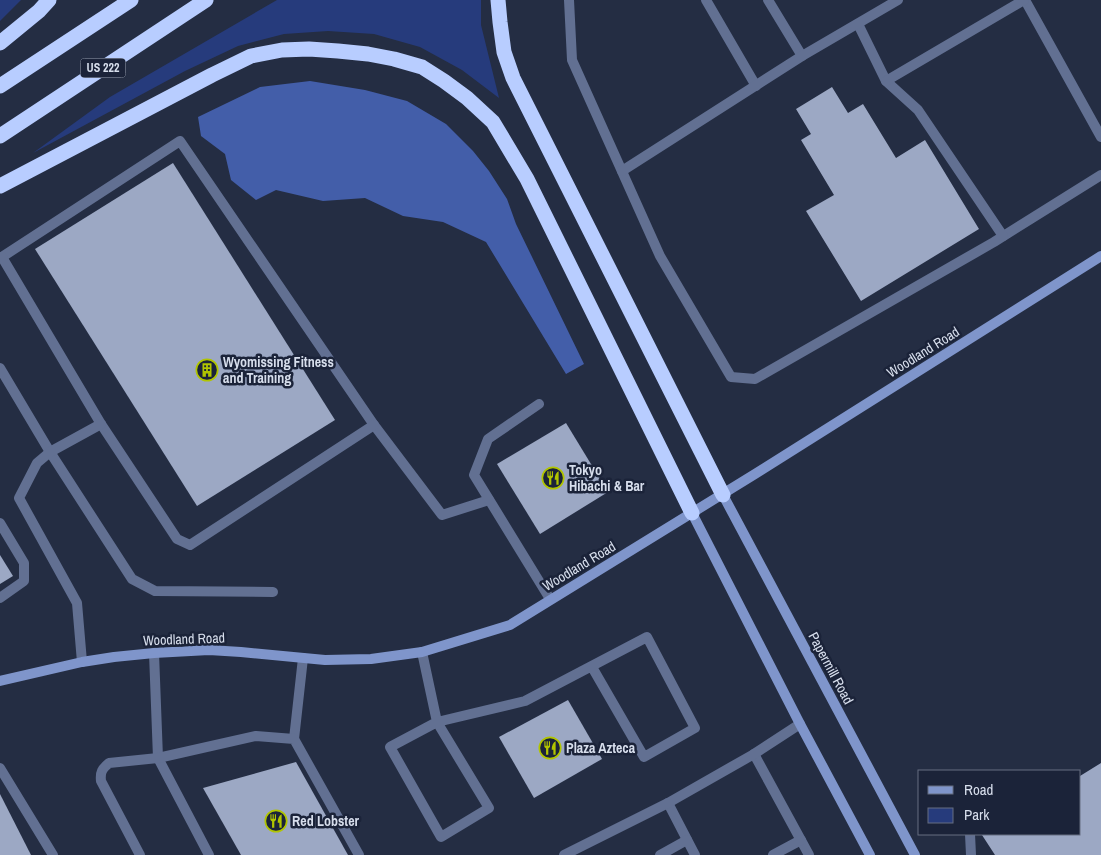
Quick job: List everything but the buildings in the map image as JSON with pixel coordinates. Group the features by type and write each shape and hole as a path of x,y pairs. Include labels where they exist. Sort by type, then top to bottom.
{"highway":[{"path":"0,43 40,11 49,0"},
{"path":"0,86 130,0"},
{"name":"US 222","path":"0,136 206,0"},
{"path":"498,0 504,52 513,78 723,495"},
{"path":"0,186 251,56 282,50 309,49 368,54 422,67 467,98 493,122 527,179 692,513"}],"main road":[{"name":"Woodland Road","path":"0,681 82,662 154,653 217,651 325,660 371,659 422,652 510,625 723,495 1101,256"},
{"name":"Papermill Road","path":"723,495 915,855"},
{"path":"692,513 800,724 870,855"}],"lane":[{"path":"570,0 572,60 660,256 731,377 755,379 1003,236 1101,175"},
{"path":"706,0 756,86"},
{"path":"768,0 802,56"},
{"path":"622,171 802,56 898,0"},
{"path":"886,81 1024,0 1101,137"},
{"path":"858,24 886,81 918,110 1003,236"},
{"path":"374,425 190,545 177,539 102,424 1,258 180,141 374,425 442,515 489,500"},
{"path":"0,368 50,452 132,578 155,591 272,592"},
{"path":"539,404 488,439 474,475 550,600"},
{"path":"82,662 77,603 19,498 37,463 50,452 102,424"},
{"path":"0,523 24,563 24,581 0,598"},
{"path":"422,652 437,722 489,808 441,837 390,747 437,722 526,702 647,637 695,728 644,757 592,667"},
{"path":"154,653 158,758 209,855"},
{"path":"303,658 294,739 359,855"},
{"path":"564,855 668,804 754,754 800,724"},
{"path":"140,855 101,780 100,774 103,768 109,764 158,758 256,736 294,739"},
{"path":"754,754 809,855"},
{"path":"0,768 53,855"},
{"path":"668,804 695,855"},
{"path":"970,835 971,855"},
{"path":"660,855 687,840"},
{"path":"772,855 801,840"}],"green space":[{"path":"0,0 21,0 0,21"},
{"path":"277,0 481,0 481,25 499,98 462,70 420,47 374,34 328,31 284,34 238,46 185,71 33,153 110,97"}],"shaded area":[{"path":"310,81 365,90 407,101 446,124 473,151 507,199 516,224 584,364 566,374 486,242 443,222 403,216 365,198 323,201 276,190 256,200 231,180 225,154 201,136 198,117 260,87"}],"place":[{"name":"Wyomissing Fitness and Training","path":"207,370"},
{"name":"Tokyo Hibachi & Bar","path":"553,478"},
{"name":"Plaza Azteca","path":"550,748"},
{"name":"Red Lobster","path":"276,821"}]}
